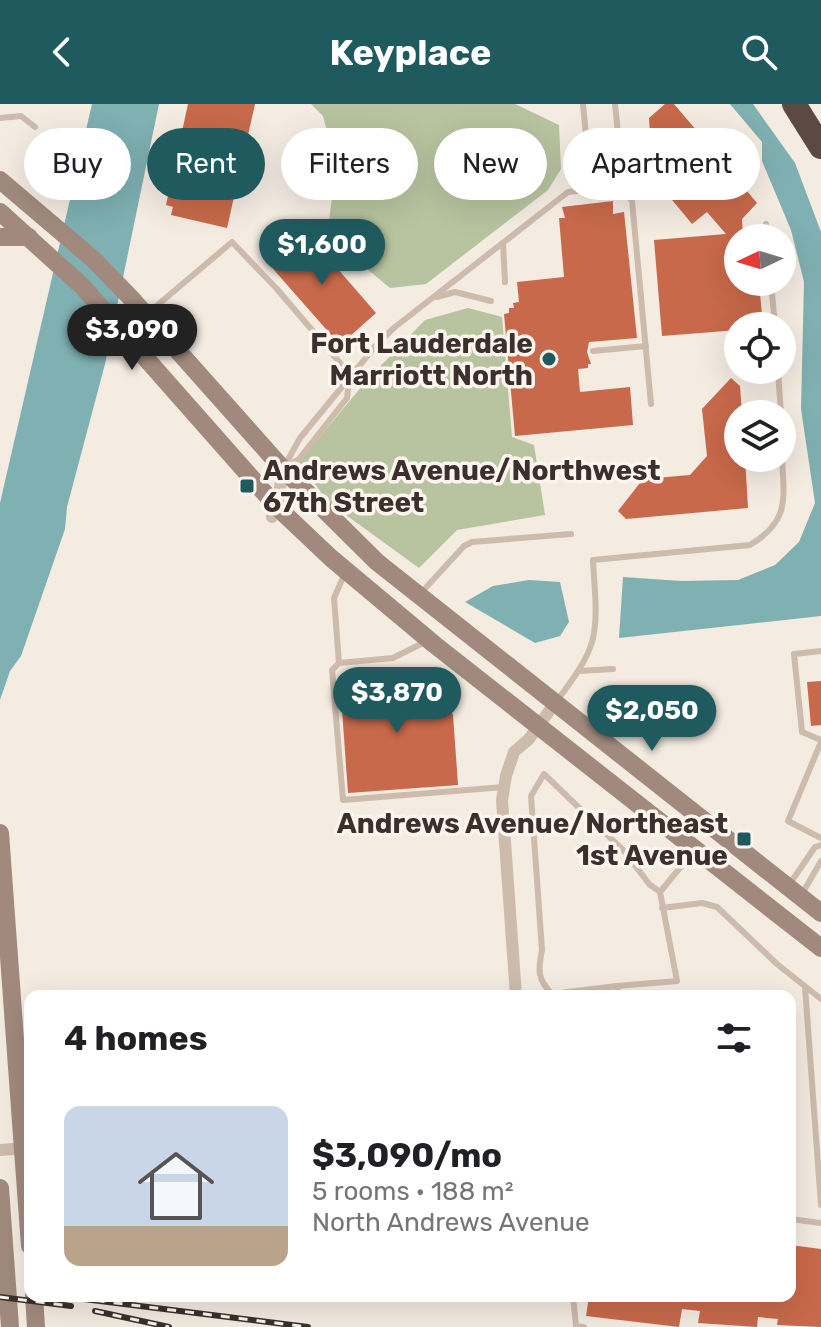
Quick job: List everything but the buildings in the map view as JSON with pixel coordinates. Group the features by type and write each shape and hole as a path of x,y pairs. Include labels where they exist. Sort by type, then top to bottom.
{"highway":[{"path":"794,104 821,147"}],"main road":[{"path":"0,180 55,225 130,297 283,469 377,562 821,913"},
{"path":"0,212 49,254 122,330 274,512 429,640 821,948"},
{"path":"0,237 29,237"},
{"path":"0,833 24,1124"},
{"path":"0,1188 10,1327"},
{"path":"34,1302 36,1327"}],"street":[{"path":"274,512 283,469"},
{"path":"515,990 504,857 504,787 514,752 555,703"},
{"path":"0,1150 24,1148"}],"lane":[{"path":"583,104 585,128"},
{"path":"615,104 617,128"},
{"path":"0,118 21,116 35,127"},
{"path":"283,469 300,438 378,343 563,196"},
{"path":"631,200 651,404"},
{"path":"146,315 232,242 277,289 350,379 347,398 339,409 299,459 283,469"},
{"path":"503,243 505,282"},
{"path":"433,298 455,292 491,301"},
{"path":"593,351 646,346"},
{"path":"555,703 579,671 592,643 595,621 593,560 750,545 768,535 782,514 783,472"},
{"path":"418,596 464,546 472,542 571,534"},
{"path":"339,663 334,598 346,571"},
{"path":"429,640 393,658 339,663 332,670 343,800 504,787"},
{"path":"802,732 794,654 821,651"},
{"path":"579,671 613,669"},
{"path":"794,733 802,732 821,741 788,821 821,838"},
{"path":"547,990 540,981 538,970 542,950 531,796 544,774 626,853 649,884 660,892"},
{"path":"794,892 815,847 821,845"},
{"path":"588,990 677,981 660,892 695,849"},
{"path":"794,892 821,861"},
{"path":"662,908 702,903 717,907 777,964 821,999"},
{"path":"617,986 617,990"},
{"path":"805,987 821,1205"},
{"path":"796,1220 821,1223"},
{"path":"574,1302 576,1326 584,1327"}],"green space":[{"path":"311,104 515,104 559,125 561,169 547,191 547,128 434,128 434,200 535,200 426,284 390,288 327,236 332,200 418,200 418,128 326,128 323,116"},
{"path":"468,308 502,317 512,437 534,445 545,515 457,530 419,568 328,502 299,462 367,380 425,320"}],"water":[{"path":"92,104 159,104 154,128 147,128 147,162 105,364 67,507 65,529 21,656 10,671 0,700 0,503 70,200 131,200 131,128 86,128"},
{"path":"730,104 753,104 795,163 821,232 821,616 619,638 623,577 681,581 738,580 775,565 799,542 815,503 801,409 804,282 796,250 796,224 788,224 762,161 760,128 750,128"},
{"path":"529,580 560,582 569,622 560,636 535,643 465,602 493,586"}],"railway":[{"path":"0,1297 24,1300"},
{"path":"39,1302 71,1306"},
{"path":"108,1302 308,1327"},
{"path":"95,1311 169,1327"}],"place":[{"name":"Fort Lauderdale Marriott North","path":"549,359"},
{"name":"Andrews Avenue/Northwest 67th Street","path":"247,486"},
{"name":"Andrews Avenue/Northeast 1st Avenue","path":"744,839"}]}
